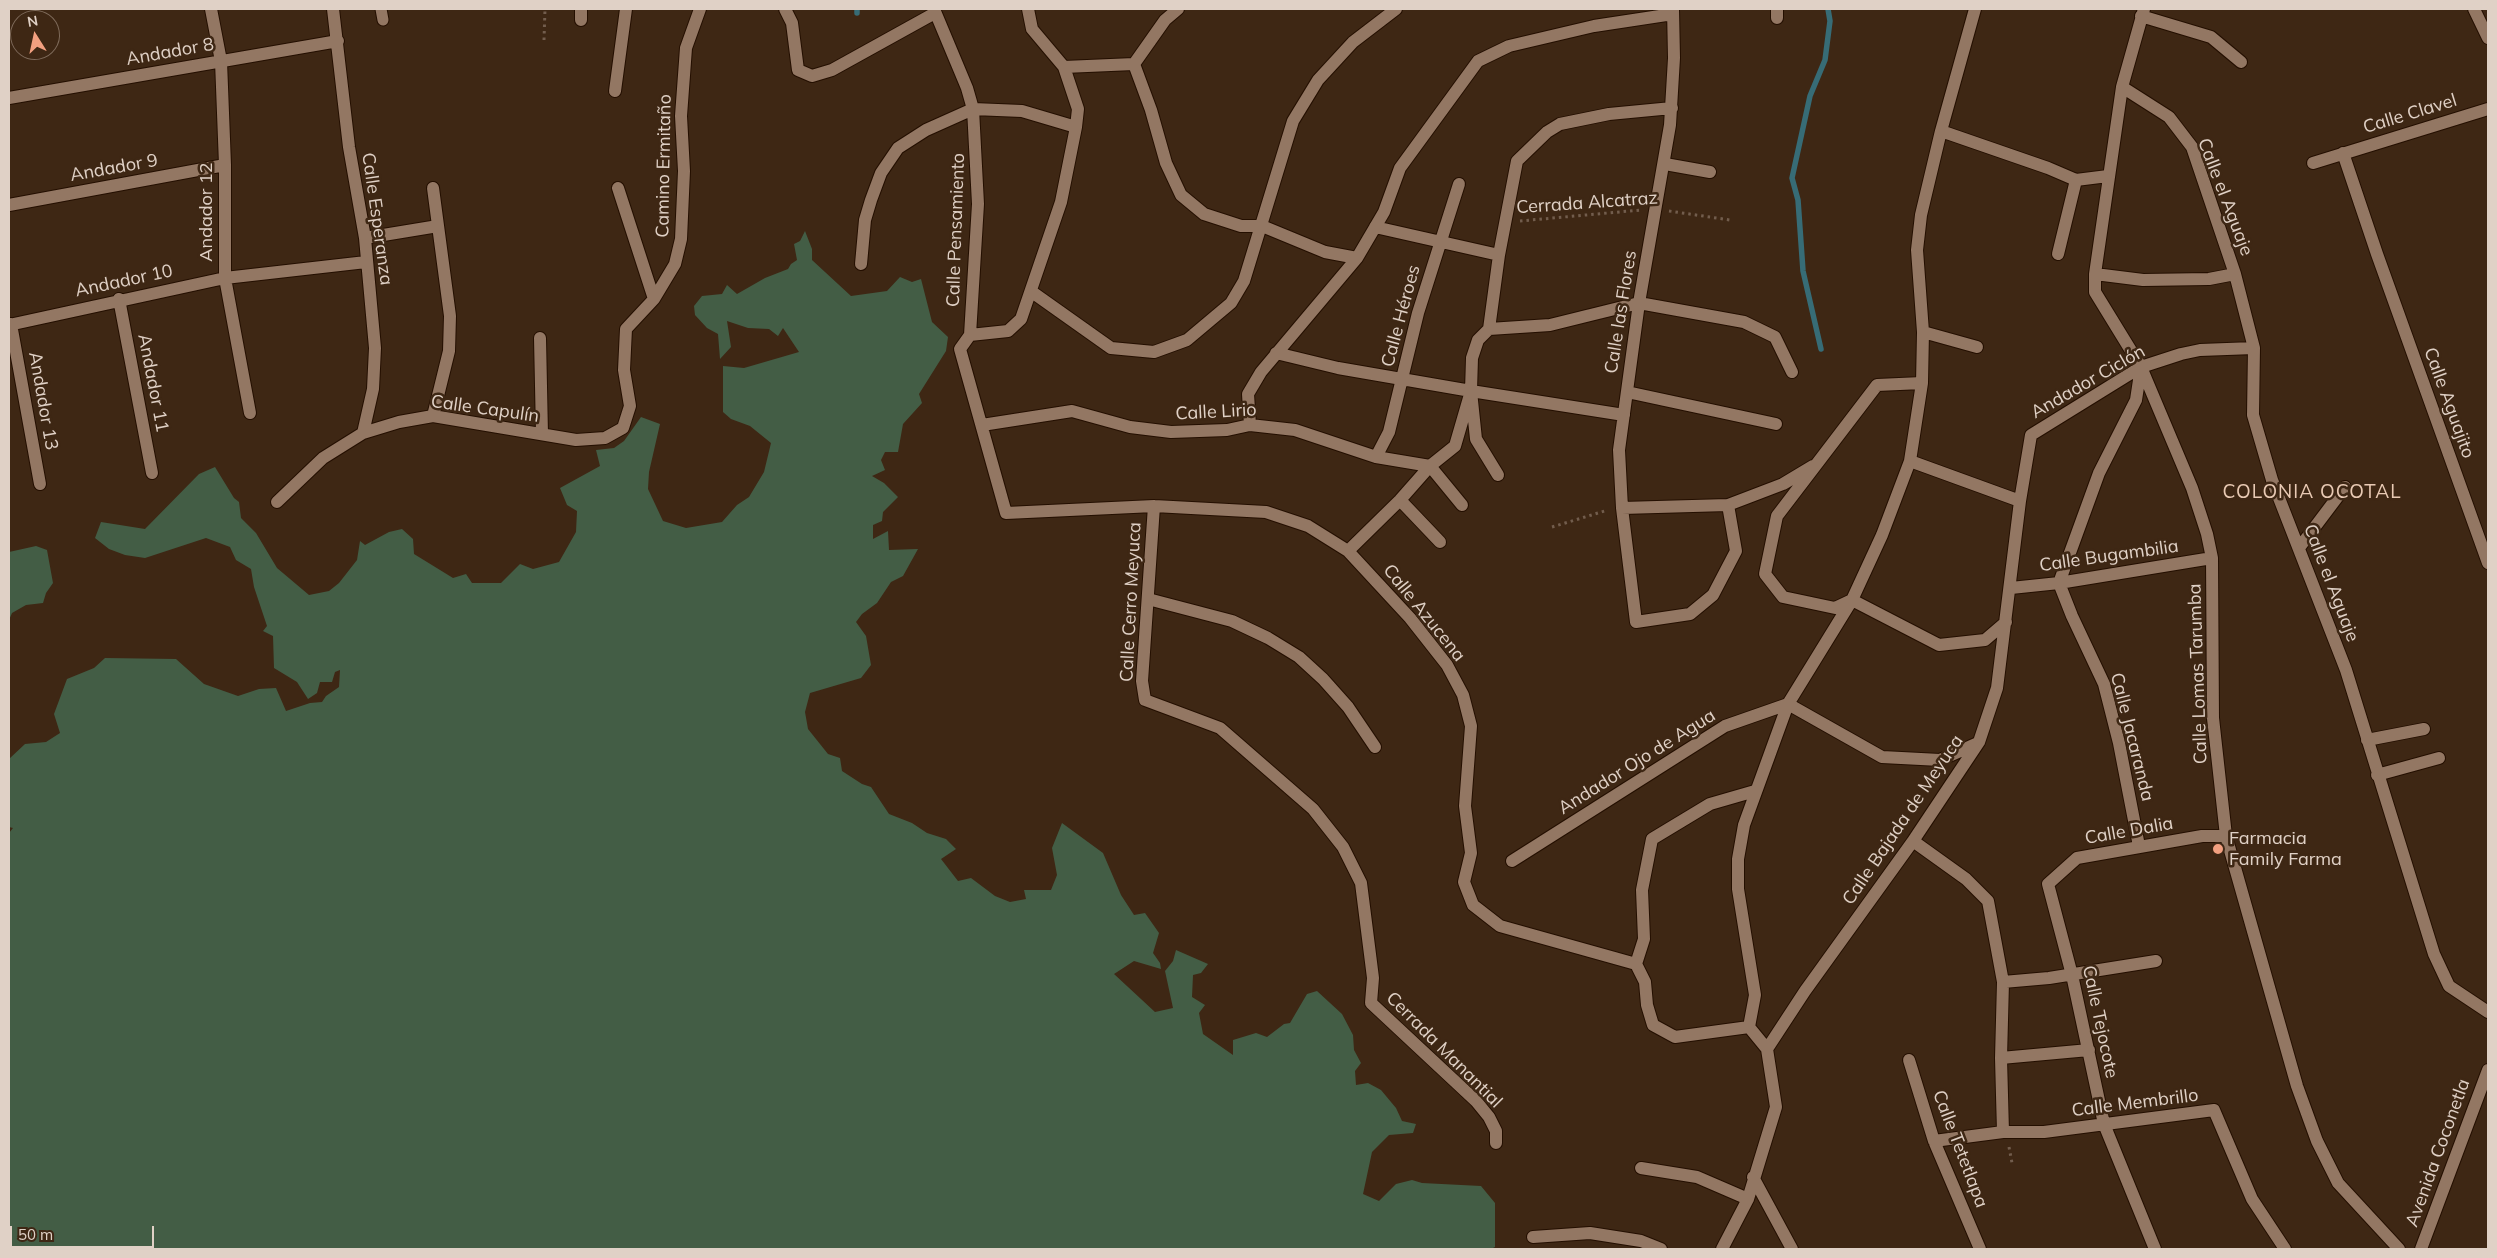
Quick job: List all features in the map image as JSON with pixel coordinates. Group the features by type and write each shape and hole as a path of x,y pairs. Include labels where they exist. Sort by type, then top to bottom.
{"street":[{"name":"Andador 12","path":"211,9 221,62 225,165 225,278 250,413"},
{"name":"Calle Esperanza","path":"332,9 338,41 349,147 365,238 376,348 373,389 363,433"},
{"path":"615,91 626,9"},
{"name":"Camino Ermitaño","path":"623,428 630,406 624,370 626,329 654,299 675,264 681,239 684,171 681,116 686,48 700,9"},
{"name":"Calle Pensamiento","path":"786,9 792,23 798,70 812,76 832,70 935,11 967,88 973,109 978,204 970,335 960,349 1006,513"},
{"path":"970,335 1008,331 1021,319 1032,292 1061,202 1076,127 1078,109 1064,67 1032,29 1028,9"},
{"path":"1134,64 1165,20 1178,9"},
{"path":"1032,292 1111,348 1154,352 1187,340 1231,303 1244,281 1293,121 1318,80 1353,42 1396,9"},
{"path":"1748,1027 1755,995 1738,889 1738,866 1744,825 1788,704 1852,600 1882,535 1910,461 1922,382 1923,332 1917,250 1921,215 1941,131 1975,9"},
{"path":"2474,9 2488,38"},
{"path":"1250,425 1248,394 1276,353 1358,258 1384,212 1400,168 1478,61 1508,46 1594,26 1673,11"},
{"name":"Calle las Flores","path":"1673,11 1672,108 1665,164 1639,303 1619,450 1622,508 1636,622 1690,614 1713,595 1736,551 1728,505"},
{"path":"2143,13 2211,37 2241,62"},
{"name":"Calle Lomas Tarumba","path":"2143,13 2122,87 2095,274 2095,292 2141,367 2192,488 2207,534 2212,558 2213,718 2226,836 2297,1086 2317,1141 2338,1183 2399,1249"},
{"name":"Andador 8","path":"9,98 338,41"},
{"path":"1064,67 1134,64"},
{"path":"1134,64 1152,110 1166,163 1181,195 1204,214 1241,226 1262,226 1325,252 1358,258"},
{"name":"Calle el Aguaje","path":"2122,87 2169,117 2192,147 2235,274 2254,348 2254,415 2272,480 2343,662 2434,954 2449,986 2488,1012"},
{"path":"1498,474 1476,439 1472,391 1472,358 1478,340 1488,329 1499,255 1517,161 1547,132 1560,124 1609,114 1672,108"},
{"path":"861,264 865,220 881,173 898,148 926,130 973,109 1022,111 1076,127"},
{"name":"Calle Clavel","path":"2313,163 2488,109"},
{"path":"1941,131 2048,168 2076,180 2108,176"},
{"name":"Calle Aguajito","path":"2343,153 2377,254 2488,563"},
{"path":"1665,164 1710,172"},
{"name":"Andador 9","path":"9,205 225,165"},
{"path":"2058,254 2076,180"},
{"name":"Calle Héroes","path":"1376,457 1389,432 1418,314 1439,242 1460,184"},
{"path":"433,416 449,351 450,316 434,188"},
{"path":"618,188 654,299"},
{"path":"365,238 438,226"},
{"path":"1375,227 1499,255"},
{"name":"Andador 10","path":"10,325 119,299 225,278 366,262"},
{"path":"2095,274 2143,280 2209,279 2235,274"},
{"name":"Andador 11","path":"119,299 152,473"},
{"path":"1488,329 1550,325 1639,303 1744,322 1775,337 1792,372"},
{"name":"Andador 13","path":"10,325 40,484"},
{"path":"1923,332 1977,347"},
{"path":"540,338 542,434"},
{"name":"Andador Ciclón","path":"2011,588 2020,501 2031,435 2141,367 2180,354 2200,350 2254,348"},
{"path":"1276,353 1338,368 1624,415"},
{"path":"2059,583 2099,473 2136,400 2141,367"},
{"path":"1852,600 1835,608 1783,597 1765,574 1777,516 1877,385 1922,382"},
{"path":"1348,551 1400,500 1430,466 1455,446 1472,391"},
{"path":"1626,392 1776,424"},
{"name":"Calle Lirio","path":"982,426 1072,411 1130,427 1171,432 1227,430 1250,425 1295,430 1376,457 1430,466"},
{"name":"Calle Capulín","path":"277,502 323,458 363,433 399,422 433,416 576,440 605,438 623,428"},
{"path":"1910,461 2020,501"},
{"path":"1622,508 1728,505 1783,484 1820,462"},
{"path":"1430,466 1462,506"},
{"path":"2299,548 2345,487"},
{"path":"1400,500 1440,542"},
{"name":"Calle Azucena","path":"1006,513 1154,506 1266,512 1308,526 1348,551 1410,618 1447,665 1463,695 1471,726 1465,806 1471,853 1464,882 1473,905 1500,926 1636,964"},
{"name":"Calle Cerro Meyuca","path":"1145,700 1142,681 1154,506"},
{"name":"Calle Bugambilia","path":"2011,588 2059,583 2212,558"},
{"name":"Calle Jacaranda","path":"2059,583 2072,616 2104,684 2119,743 2139,846"},
{"name":"Calle Bajada de Meyuca","path":"1766,1049 1805,991 1913,841 1979,742 1998,688 2011,588"},
{"path":"1148,599 1232,621 1268,638 1299,657 1323,679 1348,707 1374,747"},
{"path":"1852,600 1939,645 1985,640 2006,622"},
{"name":"Cerrada Manantial","path":"1145,700 1220,728 1313,810 1343,847 1361,882 1373,978 1371,1003 1476,1102 1489,1117 1496,1132 1496,1143"},
{"path":"1788,704 1882,758 1940,760 1979,742"},
{"name":"Andador Ojo de Agua","path":"1512,861 1725,726 1788,704"},
{"path":"2367,740 2424,729"},
{"path":"2378,774 2439,758"},
{"path":"1748,1027 1675,1037 1653,1025 1647,1005 1645,982 1636,964 1644,939 1642,890 1652,839 1710,804 1755,791"},
{"name":"Calle Dalia","path":"2048,884 2077,858 2202,836 2226,836"},
{"path":"1913,841 1966,879 1988,901 2003,982 2001,1058 2003,1132"},
{"name":"Calle Tejocote","path":"2048,884 2072,975 2104,1124 2155,1249"},
{"path":"2003,982 2072,975 2156,961"},
{"path":"1722,1249 1748,1199 1753,1177 1776,1107 1766,1049 1748,1027"},
{"path":"2001,1058 2089,1050"},
{"name":"Calle Tetetlapa","path":"1909,1060 1934,1141 1980,1249"},
{"name":"Avenida Coconetla","path":"2421,1249 2488,1070"},
{"name":"Calle Membrillo","path":"1934,1141 2003,1132 2044,1132 2214,1110 2252,1199 2285,1249"},
{"path":"1641,1168 1697,1177 1748,1199"},
{"path":"1753,1177 1792,1249"},
{"path":"1533,1237 1590,1233 1641,1240 1661,1249"}],"path":[{"path":"544,40 545,9"},
{"name":"Cerrada Alcatraz","path":"1505,223 1656,209 1730,220"},
{"path":"1552,527 1592,515"}],"green space":[{"path":"805,231 812,249 812,260 851,296 887,291 900,277 912,282 921,279 932,322 948,337 946,351 919,394 922,403 903,424 898,452 885,452 881,460 885,470 872,476 884,483 898,497 883,512 882,521 873,525 873,539 888,531 889,550 918,549 903,576 891,582 877,603 862,614 856,622 866,636 871,665 861,678 810,693 805,712 808,729 828,754 840,758 842,771 862,784 871,787 889,814 912,823 927,833 946,839 956,849 941,859 958,881 971,878 995,896 1010,902 1026,899 1024,890 1051,890 1057,875 1052,848 1062,823 1103,853 1121,895 1134,915 1145,913 1159,933 1153,953 1160,963 1161,969 1134,961 1114,974 1155,1012 1173,1008 1165,971 1173,961 1176,950 1208,964 1201,973 1193,975 1192,997 1205,1005 1199,1013 1203,1034 1233,1055 1233,1040 1256,1033 1267,1037 1284,1024 1290,1023 1307,994 1317,991 1342,1014 1353,1035 1354,1050 1361,1063 1355,1071 1356,1085 1368,1083 1381,1090 1396,1108 1402,1121 1416,1124 1413,1133 1389,1135 1372,1152 1363,1194 1379,1201 1396,1184 1412,1180 1422,1183 1481,1186 1495,1203 1495,1247 1491,1249 9,1249 9,833 13,828 9,827 9,759 25,744 46,742 60,733 54,714 67,679 94,668 105,658 176,659 204,684 238,696 259,689 276,688 286,711 310,703 322,702 326,696 339,687 340,670 335,672 332,682 320,682 317,693 308,699 297,682 274,668 273,636 263,631 267,626 254,587 251,569 236,560 230,547 206,538 145,558 125,555 109,549 95,538 101,522 145,529 199,474 215,467 234,498 239,502 241,518 256,533 277,568 309,595 329,591 339,583 357,560 360,541 365,545 389,532 402,529 413,539 414,554 453,578 466,574 472,583 501,583 520,564 533,569 559,562 576,532 577,511 567,505 560,488 600,466 596,450 614,448 624,441 641,417 660,424 649,472 648,489 663,521 686,528 722,522 737,505 749,497 764,472 771,443 750,426 731,419 723,412 723,366 744,368 799,352 783,328 778,336 769,329 748,328 727,321 731,347 720,359 718,334 707,328 695,315 694,306 702,296 722,294 727,285 737,294 765,278 788,269 797,260 794,244 800,241"},
{"path":"36,546 47,550 53,583 46,593 43,603 26,605 12,613 9,620 9,552"}],"waterway":[{"path":"1821,349 1803,271 1798,200 1792,178 1810,96 1825,60 1830,21 1828,9"}],"place":[{"name":"Farmacia Family Farma","path":"2218,849"}],"district":[{"name":"COLONIA OCOTAL","path":"2312,492"}]}
